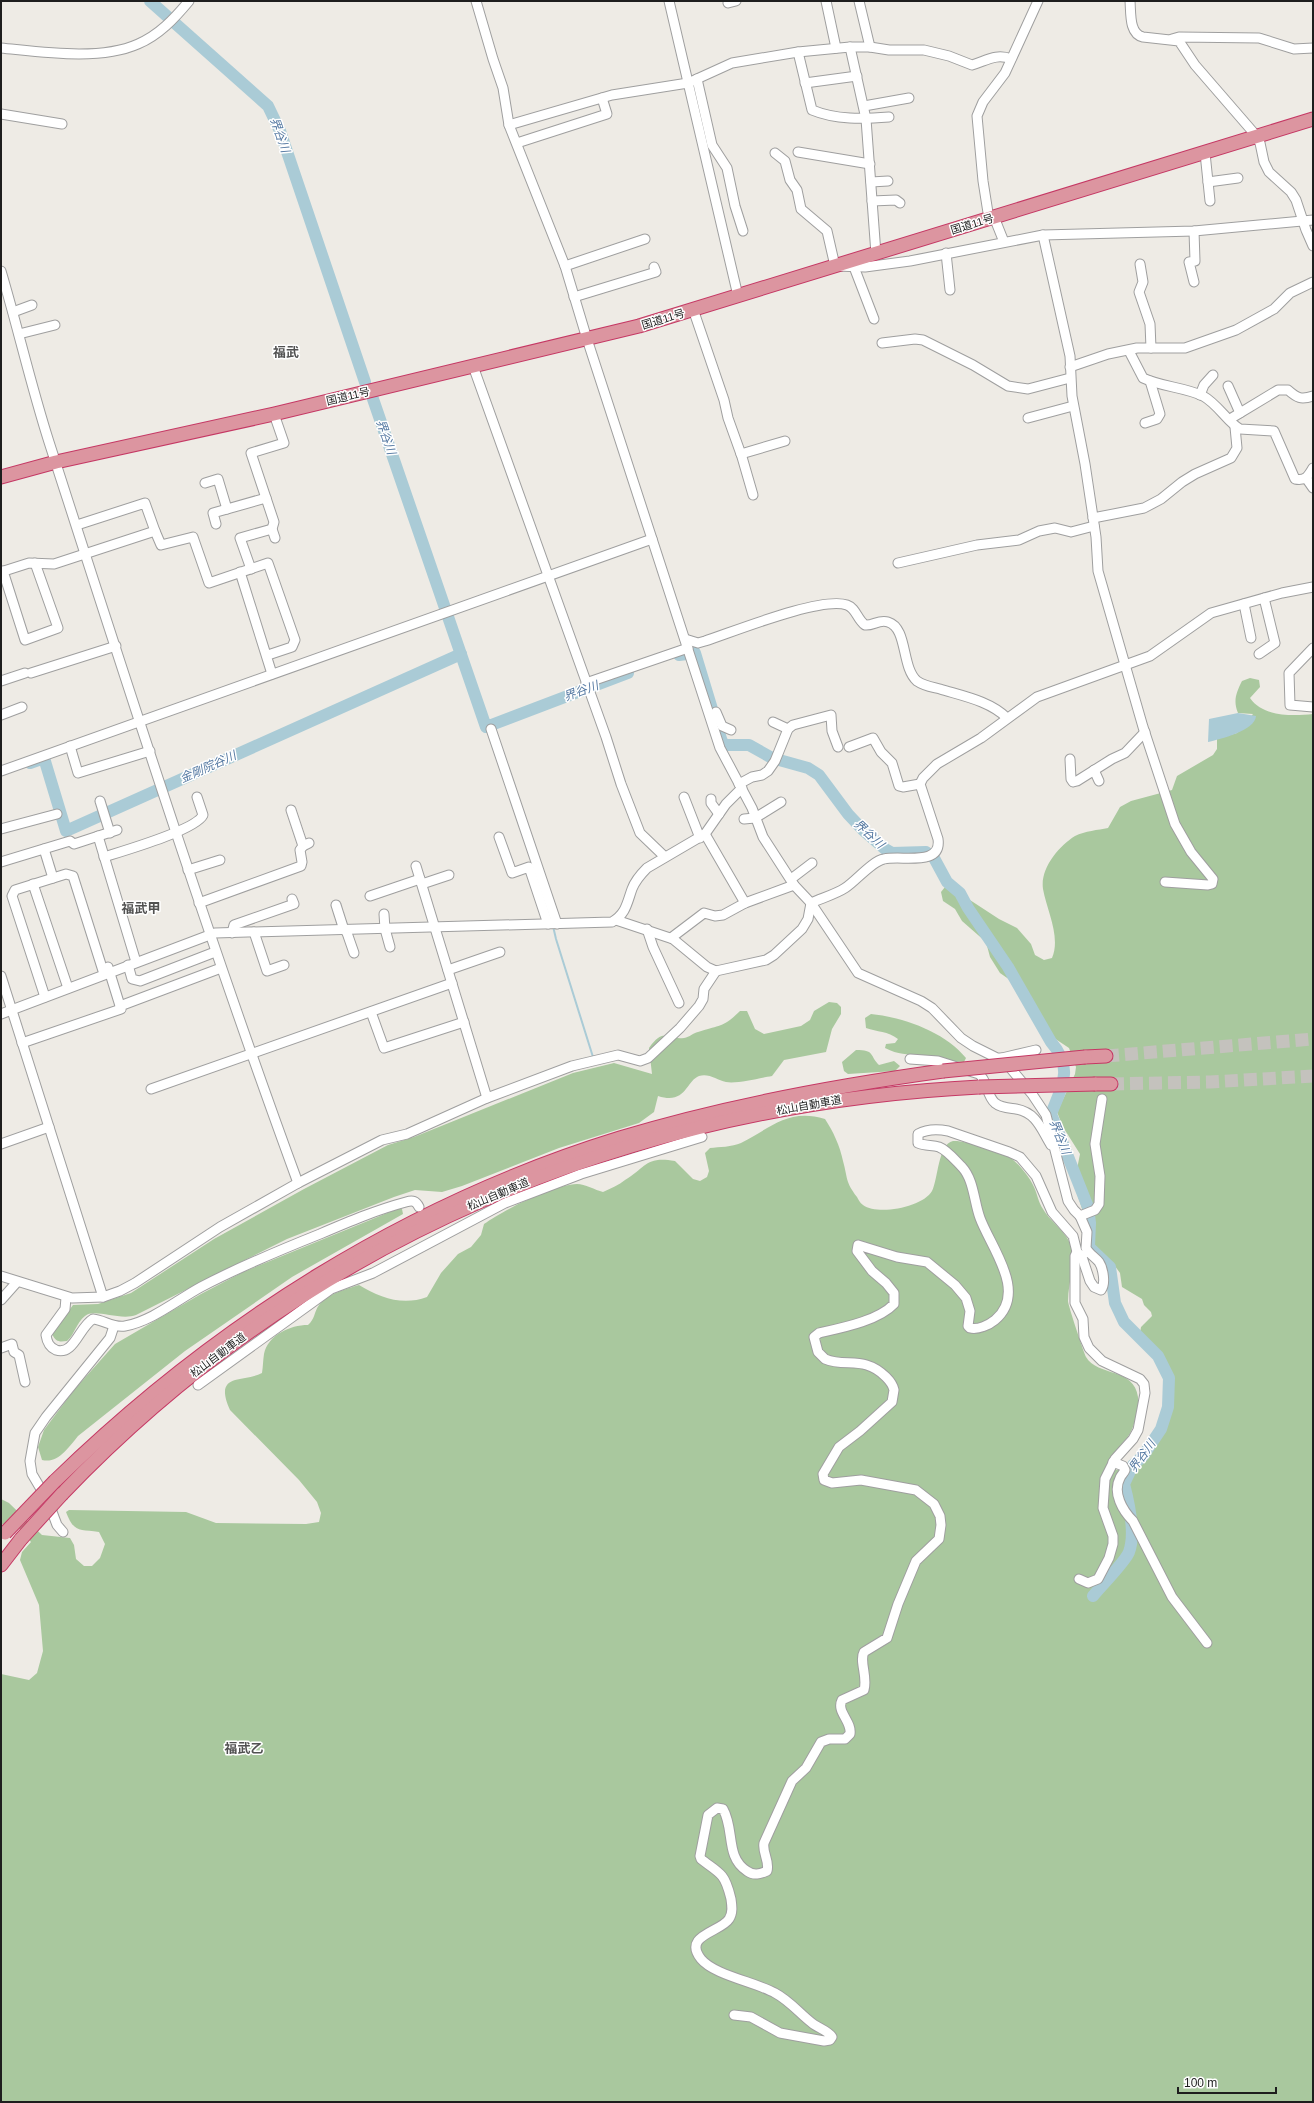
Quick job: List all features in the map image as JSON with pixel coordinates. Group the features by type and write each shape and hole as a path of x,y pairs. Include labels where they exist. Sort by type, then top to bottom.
{"highway":[{"name":"国道11号","path":"1,477 56,462 274,414 639,326 1313,119"},
{"name":"松山自動車道","path":"3,1535 55,1480 128,1412 234,1329 332,1265 375,1241 451,1204 552,1162 655,1128 777,1098 885,1079 943,1071 1106,1056"},
{"name":"松山自動車道","path":"1,1565 21,1539 102,1452 153,1407 232,1343 310,1291 356,1264 455,1212 564,1167 687,1130 781,1109 904,1091 979,1087 1111,1084"}],"street":[{"path":"1,48 69,52 109,52 137,44 172,21 188,1"},
{"path":"476,1 503,88 509,125 565,266 587,339 688,648 718,728"},
{"path":"669,1 712,144 727,168 734,206 743,230"},
{"path":"826,1 836,48"},
{"path":"859,1 870,46"},
{"path":"1004,242 991,218 983,182 977,116 983,102 1005,73 1038,1"},
{"path":"1130,1 1134,32 1138,36 1171,39 1179,41 1184,45 1195,65 1257,137 1266,167 1296,200 1313,246"},
{"path":"1171,39 1179,37 1259,38 1294,48 1313,48"},
{"path":"509,125 627,92 671,87 692,81 732,63 798,52 870,46 889,50 933,51 972,65 1001,56 1011,59"},
{"path":"850,47 866,119 876,254"},
{"path":"798,52 812,110 834,117 866,119 889,117"},
{"path":"805,83 857,76"},
{"path":"692,81 738,296"},
{"path":"516,143 607,114 602,98"},
{"path":"864,106 909,98"},
{"path":"1,114 62,124"},
{"path":"798,152 870,164"},
{"path":"775,153 785,161 790,180 797,190 801,209 827,231 835,266 854,267 910,261 1043,235 1194,231 1313,220"},
{"path":"1205,153 1210,201"},
{"path":"1208,182 1238,178"},
{"path":"871,182 888,181"},
{"path":"872,201 896,200 900,203"},
{"path":"1194,231 1195,261 1189,262 1194,282"},
{"path":"1043,235 1070,356 1070,378 1073,406 1085,464 1094,522 1098,571 1145,732 1175,824 1191,852 1214,879 1212,884 1208,885 1165,882"},
{"path":"565,266 645,239"},
{"path":"946,253 950,290"},
{"path":"1140,264 1143,282 1139,292 1150,324 1151,348"},
{"path":"574,297 656,272 654,267"},
{"path":"854,267 874,319"},
{"path":"1,271 56,462 175,832 215,952 298,1183"},
{"path":"1070,367 1108,354 1130,351 1137,348 1185,348 1236,330 1274,309 1290,293 1313,282"},
{"path":"13,312 32,305"},
{"path":"693,310 741,454 753,495"},
{"path":"19,334 55,325"},
{"path":"882,343 914,339 923,340 973,365 991,378 1015,388 1033,388 1070,378"},
{"path":"1130,351 1139,373 1150,381 1187,390 1200,395 1222,410 1232,423 1246,430 1274,431 1295,479 1302,480 1306,478 1313,468"},
{"path":"473,366 640,833 665,858"},
{"path":"1200,395 1204,385 1213,375"},
{"path":"1145,423 1157,419 1160,414 1150,381"},
{"path":"1228,386 1240,413"},
{"path":"898,563 977,545 1019,540 1039,532 1055,528 1071,532 1094,522 1144,508 1161,499 1195,474 1230,458 1237,448 1232,423 1240,413 1278,390 1288,390 1296,398 1301,399 1313,396"},
{"path":"1028,418 1073,406"},
{"path":"274,414 284,443 251,454 274,522 272,529 275,538"},
{"path":"741,454 785,441"},
{"path":"1306,478 1313,488"},
{"path":"205,482 218,479 227,509"},
{"path":"216,524 213,513 266,498"},
{"path":"77,525 145,503 161,545 193,537 209,583 268,563 295,640 292,646 268,656"},
{"path":"251,569 240,538 272,529"},
{"path":"35,563 58,628 25,640 2,572 30,562 54,564 155,531"},
{"path":"1,771 652,539"},
{"path":"240,572 268,656 272,674"},
{"path":"811,903 844,889 880,860 928,857 938,851 940,846 920,784 923,778 937,764 981,738 1037,697 1150,656 1211,613 1264,598 1313,587"},
{"path":"1259,654 1275,643 1264,598"},
{"path":"587,686 698,643 823,604 848,605 853,609 864,625 887,622 897,628 908,666 918,681 992,706 1007,718"},
{"path":"1244,604 1251,638"},
{"path":"1,681 116,646"},
{"path":"1313,648 1289,673 1290,705 1313,707"},
{"path":"1,715 22,707"},
{"path":"716,712 724,755 741,786 763,837 793,882 811,903 860,975 921,1001 932,1008 961,1038 973,1046 1002,1058 1032,1094 1046,1115 1068,1201 1074,1210 1082,1216 1087,1232 1086,1248 1099,1263 1102,1269 1103,1283 1101,1290 1094,1287 1090,1281 1073,1236 1052,1212 1036,1176 1020,1157 940,1129 918,1134 918,1143 942,1148 963,1167 969,1177 980,1219 1006,1275 1009,1296 1001,1315 992,1322 981,1327 970,1328 968,1326 970,1311 966,1298 955,1285 927,1262 897,1257 858,1245 857,1251 872,1271 886,1283 894,1293 894,1304 872,1317 857,1323 819,1333 814,1337 818,1352 825,1359 860,1363 875,1368 888,1380 894,1390 892,1402 860,1431 839,1446 823,1474 824,1480 832,1483 861,1480 916,1490 929,1499 938,1510 941,1534 937,1543 920,1555 912,1567 887,1638 864,1652 862,1659 866,1676 864,1690 842,1700 841,1708 849,1722 850,1734 845,1739 829,1739 821,1742 806,1768 792,1782 764,1843 764,1849 768,1862 768,1871 753,1874 738,1864 731,1846 726,1815 723,1810 717,1808 708,1815 701,1846 701,1859 718,1871 724,1880 729,1894 732,1913 729,1920 701,1936 697,1943 697,1951 700,1958 709,1967 773,1992 789,2001 812,2024 831,2035 832,2038 830,2040 824,2040 787,2035 752,2017 734,2015"},
{"path":"616,920 625,911 632,889 641,874 703,836 741,786 752,777 762,775 776,759 788,729 797,724 831,715 832,731 838,747"},
{"path":"773,722 788,729"},
{"path":"718,728 731,730"},
{"path":"492,729 553,924"},
{"path":"1070,759 1073,782 1125,753 1145,732"},
{"path":"849,747 872,738 892,763 899,786 903,787 920,784"},
{"path":"70,746 78,773 150,751"},
{"path":"1094,770 1099,781"},
{"path":"684,796 703,836 745,903"},
{"path":"104,857 175,832 202,819 204,815 198,797"},
{"path":"711,799 711,803 719,814"},
{"path":"1,862 70,841 74,844 113,831 100,801"},
{"path":"744,819 755,818 781,802"},
{"path":"199,903 301,866 302,862 300,850 306,845 290,810"},
{"path":"1,829 57,814"},
{"path":"98,836 132,964 132,979 140,981 215,952"},
{"path":"499,837 512,873 529,867 553,924"},
{"path":"44,849 53,878"},
{"path":"188,870 220,860"},
{"path":"671,938 704,913 715,916 723,915 745,903 793,882 812,863"},
{"path":"416,866 488,1098"},
{"path":"76,871 107,973"},
{"path":"22,1043 121,1009 73,876 66,874 15,890 12,896 45,997"},
{"path":"370,896 449,875"},
{"path":"34,884 68,988"},
{"path":"232,932 234,925 294,904 292,899"},
{"path":"1,1014 209,934 232,932 553,924 607,922 616,920 671,938 707,967 716,971 766,960 774,956 802,929 808,919 811,903"},
{"path":"336,905 354,953"},
{"path":"384,914 385,929 390,947"},
{"path":"647,929 653,947 679,1003"},
{"path":"254,932 267,971 284,965"},
{"path":"448,970 500,952"},
{"path":"120,1006 221,968"},
{"path":"1,1276 66,1298 103,1296 135,1283 220,1227 298,1183 382,1140 407,1134 488,1098 572,1066 618,1055 640,1061 648,1058 680,1028 699,1006 703,999 704,989 716,971"},
{"path":"1,976 103,1296"},
{"path":"150,1089 246,1057 251,1053 452,983"},
{"path":"371,1012 384,1048 464,1022"},
{"path":"1002,1058 1036,1050"},
{"path":"910,1059 938,1061 979,1074 983,1077 991,1099 996,1104 1003,1107 1023,1110 1032,1115 1038,1122 1054,1150"},
{"path":"1082,1216 1095,1210 1099,1204 1100,1167 1095,1144 1102,1099"},
{"path":"1,1144 49,1127"},
{"path":"198,1385 331,1289 373,1273 505,1204 538,1190 581,1174 702,1137"},
{"path":"66,1298 66,1309 46,1335 51,1348 62,1352 69,1349 83,1328 93,1319 104,1321 114,1326 124,1326 140,1321 201,1287 289,1246 349,1222 412,1200 419,1207"},
{"path":"432,1231 436,1241"},
{"path":"1078,1252 1075,1256 1074,1294 1083,1319 1084,1337 1089,1348 1102,1361 1135,1376 1145,1386 1138,1430 1133,1439 1113,1462 1105,1479 1102,1499 1105,1517 1113,1536 1109,1558 1098,1580 1088,1583 1079,1579"},
{"path":"1,1300 17,1282"},
{"path":"63,1532 57,1524 48,1500 32,1474 30,1461 35,1433 46,1417 110,1338 114,1326"},
{"path":"1,1348 12,1344 14,1352 19,1355 25,1382"},
{"path":"1113,1462 1123,1466 1125,1470 1118,1485 1118,1496 1125,1513 1133,1522 1172,1596 1208,1642"}],"green space":[{"path":"1250,678 1259,680 1260,687 1250,698 1262,709 1287,715 1313,714 1313,2102 1,2102 1,1674 29,1680 37,1673 43,1651 39,1605 20,1560 22,1552 31,1542 20,1529 1,1524 1,1499 9,1503 42,1535 70,1538 74,1545 76,1559 84,1566 92,1566 100,1558 105,1544 99,1532 82,1530 75,1527 66,1512 69,1510 186,1512 216,1523 306,1524 319,1522 321,1513 317,1502 299,1480 230,1410 225,1390 228,1384 232,1381 262,1373 264,1354 270,1341 275,1336 287,1329 301,1325 308,1325 322,1301 332,1295 359,1285 375,1294 400,1301 418,1300 427,1297 441,1273 458,1254 471,1247 481,1235 484,1224 516,1205 542,1193 567,1185 580,1184 603,1192 620,1183 652,1161 658,1160 675,1161 693,1179 700,1181 707,1177 709,1171 705,1153 710,1148 730,1146 741,1143 780,1121 790,1118 812,1116 825,1119 838,1144 850,1187 862,1204 879,1210 900,1208 927,1197 934,1186 941,1155 944,1149 953,1141 965,1142 1011,1158 1031,1181 1041,1206 1046,1214 1070,1243 1073,1255 1068,1301 1086,1357 1099,1367 1123,1376 1130,1381 1135,1387 1138,1397 1137,1411 1133,1427 1129,1435 1115,1453 1110,1465 1117,1470 1136,1463 1146,1457 1158,1441 1168,1420 1173,1398 1173,1378 1164,1360 1140,1333 1141,1327 1152,1316 1151,1312 1144,1305 1142,1299 1122,1287 1120,1273 1112,1262 1094,1246 1074,1184 1080,1154 1063,1127 1057,1112 1075,1074 1076,1067 1069,1048 1054,1038 1023,986 1000,973 990,957 986,942 962,921 955,909 943,901 941,892 945,887 950,887 999,919 1017,928 1031,944 1035,955 1044,960 1052,958 1055,941 1043,889 1043,881 1044,873 1052,858 1069,840 1075,836 1108,828 1120,807 1131,801 1172,790 1177,776 1213,755 1217,749 1217,739 1237,733 1253,714 1238,713 1235,701 1242,681"},
{"path":"829,1002 837,1003 841,1007 841,1014 832,1029 826,1052 784,1060 772,1076 742,1082 726,1082 710,1076 699,1076 691,1082 680,1095 667,1098 658,1096 654,1112 639,1123 559,1148 462,1186 442,1192 415,1190 394,1197 287,1239 136,1315 123,1317 95,1313 89,1314 85,1316 77,1325 67,1341 58,1341 52,1334 73,1305 98,1304 131,1293 214,1239 304,1189 388,1145 414,1137 573,1073 614,1063 652,1074 649,1048 658,1038 662,1036 684,1038 725,1023 740,1011 747,1011 755,1029 764,1034 801,1026 810,1020 814,1011"},
{"path":"871,1014 896,1018 923,1027 947,1041 966,1058 964,1062 953,1061 921,1055 899,1053 885,1048 886,1044 895,1043 898,1039 886,1033 866,1028 865,1018"},
{"path":"856,1050 869,1052 879,1065 894,1061 900,1066 895,1071 848,1074 844,1071 842,1062"},
{"path":"397,1209 402,1209 403,1214 292,1277 185,1351 78,1436 63,1454 48,1461 42,1460 38,1447 44,1430 74,1390 115,1344 201,1294 243,1272"}],"water":[{"path":"1238,713 1256,716 1250,726 1244,730 1236,734 1208,742 1209,719"}],"waterway":[{"name":"界谷川","path":"150,1 268,106 280,131 365,382"},
{"name":"界谷川","path":"373,399 486,727 628,673"},
{"name":"界谷川","path":"679,655 695,653 722,742 726,745 749,745 772,758 808,768 819,775 848,814 863,830 885,849 892,853 926,852 934,858 947,882 960,893 968,908 1008,967 1062,1060 1064,1077 1059,1095 1051,1114 1088,1207 1090,1223 1089,1247 1110,1267 1115,1303 1124,1322 1158,1356 1169,1378 1168,1407 1161,1429 1143,1456 1133,1465 1124,1484 1130,1509 1132,1527 1129,1552 1118,1568 1093,1596"},
{"name":"金剛院谷川","path":"30,763 44,758 66,831 461,654"},
{"name":"界谷川","path":"486,727 488,733"},
{"path":"553,926 593,1057"}],"tunnel":[{"path":"1106,1056 1313,1039"},
{"path":"1111,1084 1210,1082 1313,1076"}],"district":[{"name":"福武","path":"286,352"},
{"name":"福武甲","path":"141,908"},
{"name":"福武乙","path":"244,1748"}]}
